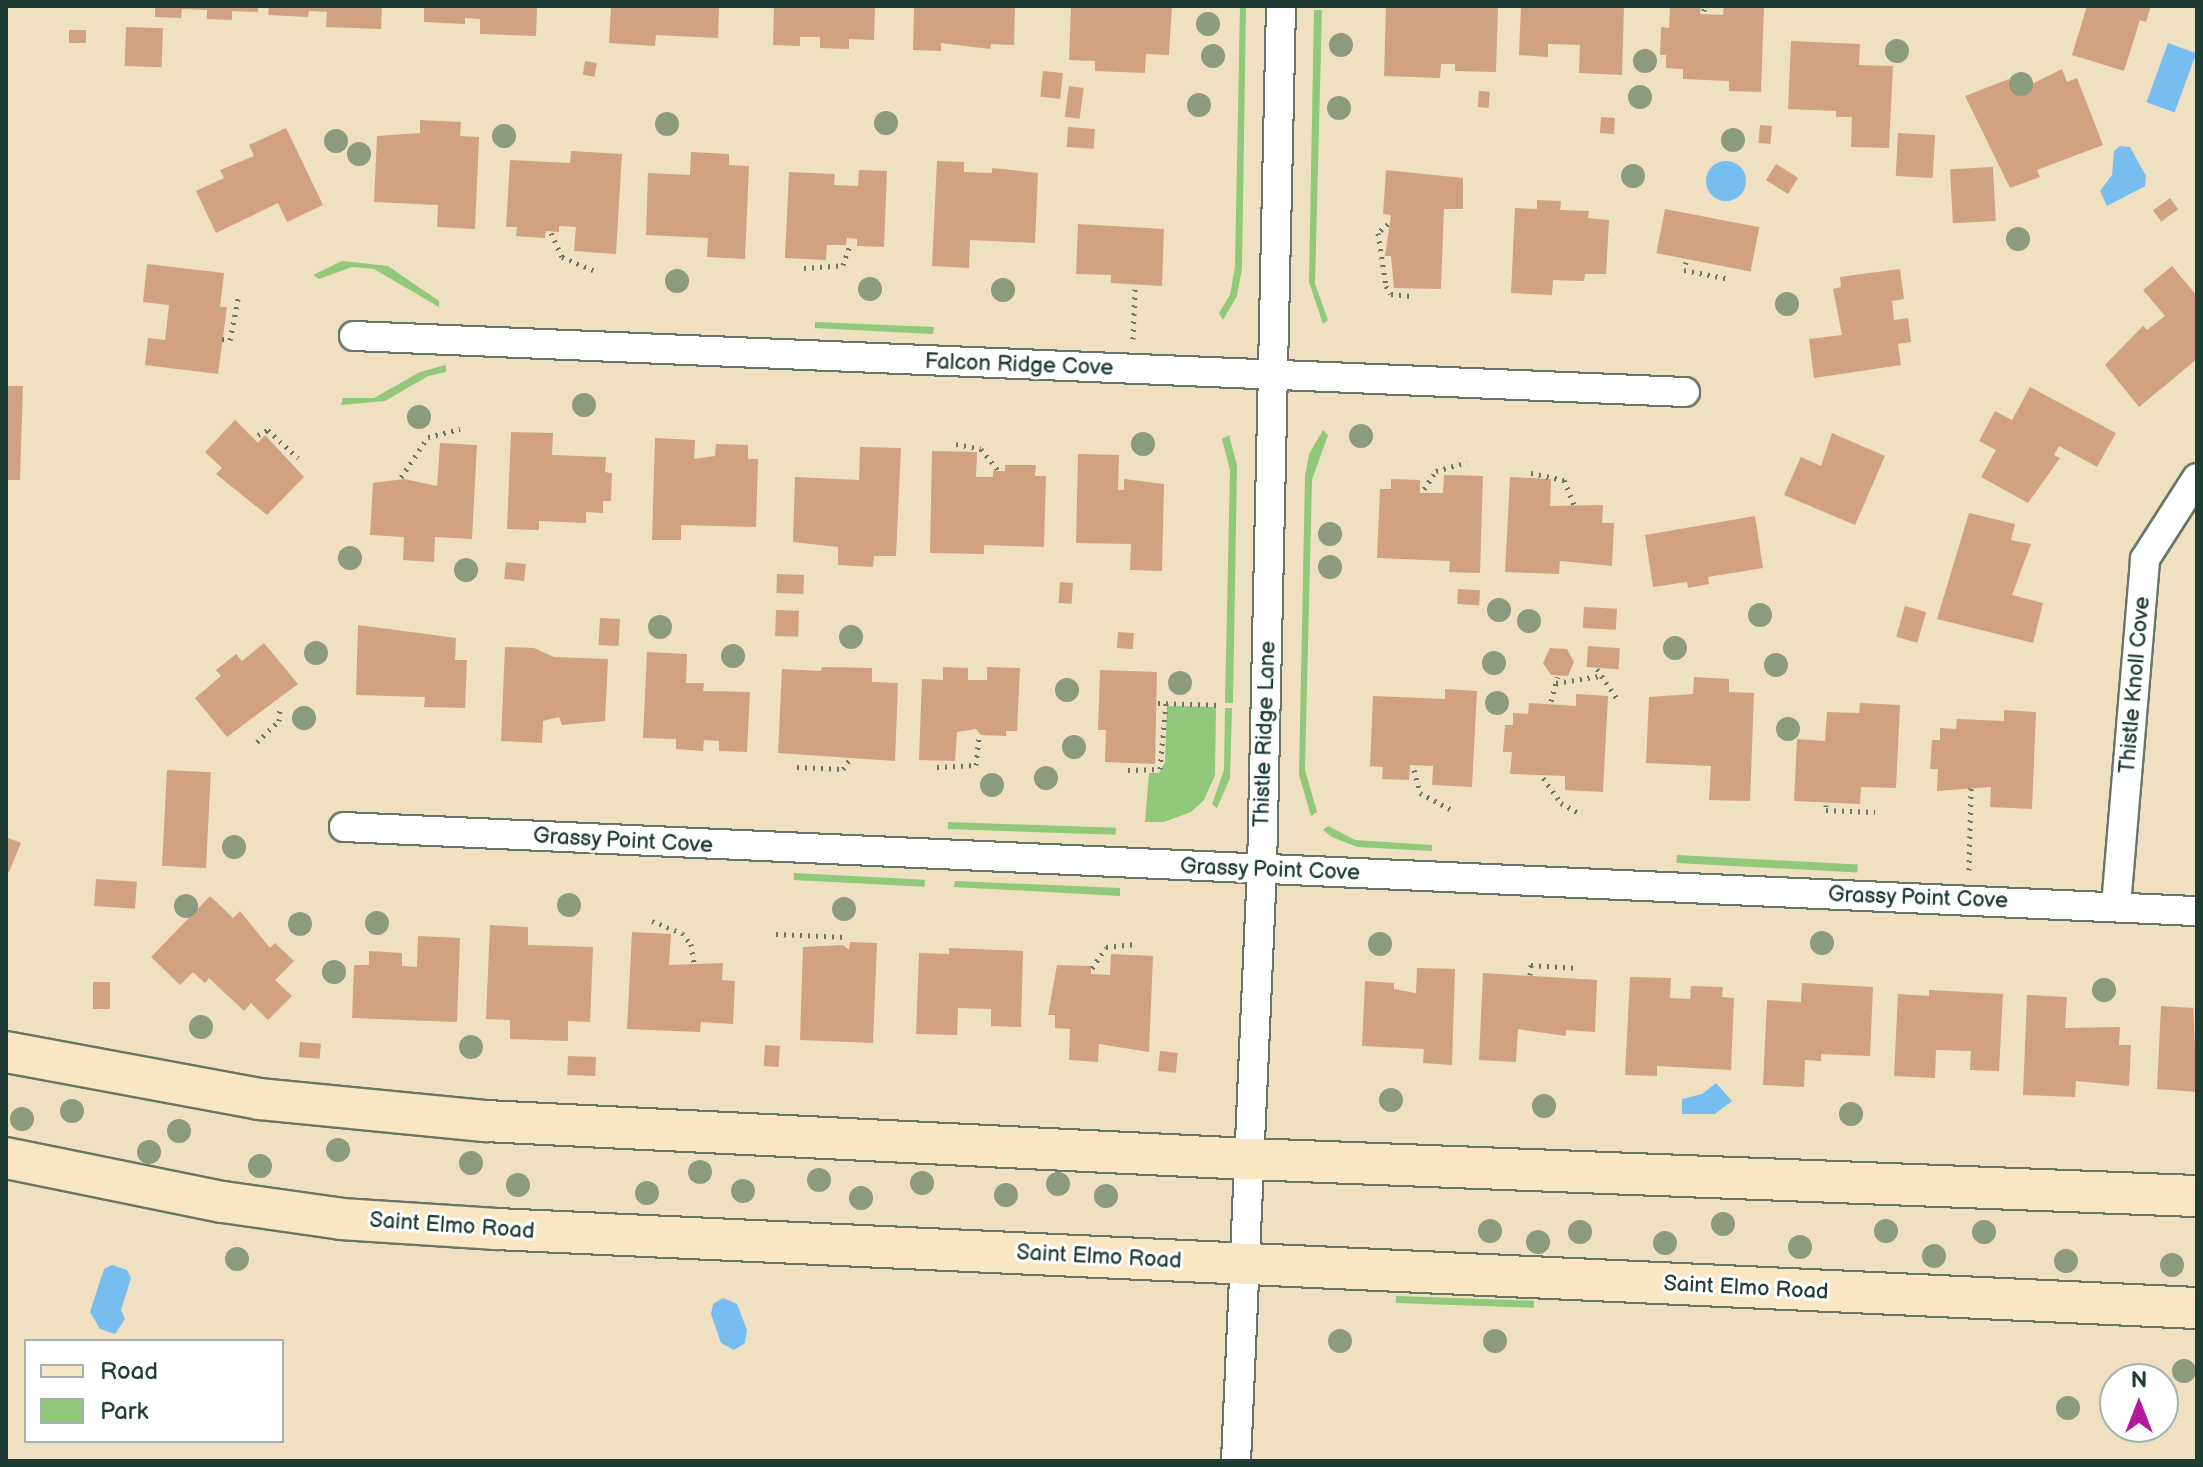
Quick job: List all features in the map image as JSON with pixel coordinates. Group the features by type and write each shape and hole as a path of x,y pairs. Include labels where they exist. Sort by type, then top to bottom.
{"main road":[{"path":"6,1052 260,1099 389,1114 1249,1159 2197,1196"},
{"name":"Saint Elmo Road","path":"6,1158 124,1186 342,1219 1245,1265 2197,1308"}],"street":[{"name":"Thistle Ridge Lane","path":"1236,1461 1262,869 1281,6"},
{"name":"Falcon Ridge Cove","path":"354,336 1685,392"},
{"name":"Thistle Knoll Cove","path":"2116,906 2145,559 2197,478"},
{"name":"Grassy Point Cove","path":"344,827 2197,911"}],"path":[{"path":"1388,224 1378,233 1386,286 1391,294 1411,296"},
{"path":"551,233 562,257 593,270"},
{"path":"804,268 843,265 851,242"},
{"path":"1686,262 1684,270 1730,279"},
{"path":"1133,343 1135,289"},
{"path":"222,339 230,340 239,294"},
{"path":"401,477 428,437 460,429"},
{"path":"258,435 268,430 298,458"},
{"path":"956,444 981,449 998,470"},
{"path":"1424,489 1436,471 1467,462"},
{"path":"1531,473 1564,480 1574,505"},
{"path":"1551,701 1557,680 1598,673 1617,699"},
{"path":"1158,703 1221,705"},
{"path":"1128,770 1160,769 1166,703"},
{"path":"257,742 279,721 280,707"},
{"path":"937,767 976,765 979,734"},
{"path":"797,767 843,769 851,758"},
{"path":"1414,770 1420,793 1450,809"},
{"path":"1543,778 1552,794 1582,815"},
{"path":"1969,876 1971,787"},
{"path":"1826,805 1826,810 1875,812"},
{"path":"652,921 682,933 691,944 694,963"},
{"path":"776,934 847,937"},
{"path":"1092,968 1106,947 1133,944"},
{"path":"1530,975 1531,965 1578,968"}],"green space":[{"path":"1240,6 1246,6 1242,268 1237,296 1223,320 1219,313 1230,295 1235,267"},
{"path":"1314,10 1322,10 1315,284 1328,320 1323,324 1309,282"},
{"path":"342,261 388,266 439,301 439,307 374,269 352,267 319,279 313,275"},
{"path":"815,322 934,327 933,334 815,328"},
{"path":"446,365 446,372 428,376 385,401 341,405 343,398 374,398 420,372"},
{"path":"1323,430 1328,435 1312,480 1305,770 1317,812 1311,816 1299,775 1305,477 1309,454"},
{"path":"1229,435 1237,465 1233,703 1225,703 1230,470 1222,439"},
{"path":"1167,706 1216,707 1215,775 1204,800 1191,812 1164,822 1145,822 1149,773 1159,773 1165,762"},
{"path":"1225,708 1232,708 1230,778 1217,808 1212,804 1224,770"},
{"path":"948,822 1116,828 1116,835 948,829"},
{"path":"1328,826 1355,840 1432,845 1432,851 1357,847 1332,837 1323,830"},
{"path":"1677,855 1858,864 1857,872 1677,863"},
{"path":"794,873 925,880 924,887 794,880"},
{"path":"955,881 1120,888 1120,896 954,887"},
{"path":"1396,1296 1534,1301 1534,1308 1396,1303"}],"water":[{"path":"2168,43 2196,53 2175,112 2146,102"},
{"path":"2120,146 2130,147 2146,176 2145,186 2107,206 2100,191 2112,175 2114,151"},
{"path":"1726,161 1740,167 1746,181 1740,195 1726,201 1712,195 1706,181 1712,167"},
{"path":"1716,1083 1732,1101 1715,1114 1682,1114 1682,1099 1702,1094"},
{"path":"112,1265 127,1270 131,1278 121,1310 125,1319 115,1334 100,1329 90,1312 104,1269"},
{"path":"723,1298 737,1304 747,1330 745,1343 734,1350 721,1343 711,1314 713,1304"}],"building":[{"path":"155,6 258,6 258,12 232,11 232,20 207,19 207,10 182,9 181,18 155,17"},
{"path":"269,6 382,6 381,29 326,27 327,12 309,11 308,17 268,15"},
{"path":"424,6 537,6 536,36 480,34 480,19 465,18 465,24 424,22"},
{"path":"611,6 719,6 718,38 656,35 655,46 609,43"},
{"path":"774,6 875,6 874,40 849,39 849,49 820,48 820,37 800,37 800,46 773,45"},
{"path":"914,6 1015,6 1014,45 991,44 990,49 941,43 941,51 913,50"},
{"path":"1071,6 1172,6 1169,55 1146,54 1145,73 1095,71 1095,61 1069,60"},
{"path":"1386,6 1498,7 1496,72 1455,71 1455,64 1441,64 1440,78 1384,76"},
{"path":"1521,6 1624,6 1622,75 1579,73 1580,45 1548,44 1548,57 1519,55"},
{"path":"1670,6 1701,7 1700,14 1723,15 1724,6 1764,6 1761,92 1729,91 1729,81 1683,79 1683,69 1666,68 1666,55 1660,55 1661,27 1669,28"},
{"path":"2087,6 2151,6 2146,22 2140,20 2124,71 2072,55"},
{"path":"126,27 163,28 162,67 125,66"},
{"path":"69,30 86,30 86,43 69,43"},
{"path":"1791,41 1860,44 1859,65 1893,66 1889,148 1851,147 1852,117 1836,117 1836,111 1788,109"},
{"path":"585,61 597,63 595,77 583,75"},
{"path":"2062,69 2067,82 2077,78 2103,145 2037,170 2040,177 2010,188 1965,96 2009,79 2014,93"},
{"path":"1043,71 1063,73 1060,99 1040,97"},
{"path":"1069,86 1084,88 1080,119 1065,117"},
{"path":"1479,91 1490,92 1489,108 1478,107"},
{"path":"1601,117 1615,118 1614,134 1600,133"},
{"path":"420,120 461,122 460,136 479,137 475,229 437,227 438,205 374,202 377,136 420,133"},
{"path":"1760,125 1772,126 1770,144 1758,143"},
{"path":"1068,127 1095,129 1094,149 1067,147"},
{"path":"286,128 323,205 287,222 278,203 216,233 196,191 224,178 220,170 254,156 249,145"},
{"path":"1898,133 1935,135 1933,178 1896,176"},
{"path":"571,151 622,154 616,254 574,251 576,227 559,226 559,232 546,231 545,238 516,236 517,227 506,227 510,160 570,163"},
{"path":"691,152 729,154 729,165 749,166 745,259 707,257 708,238 646,235 648,173 690,175"},
{"path":"937,161 964,162 964,172 992,173 992,168 1038,173 1035,243 970,240 969,268 932,266"},
{"path":"1776,164 1798,178 1788,194 1766,180"},
{"path":"1993,167 1996,221 1953,223 1950,169"},
{"path":"859,170 887,171 884,247 857,246 857,239 847,238 846,245 827,245 826,260 785,258 789,172 835,174 834,185 858,186"},
{"path":"1386,170 1463,178 1463,209 1444,209 1441,289 1394,288 1391,256 1385,256 1391,215 1383,214"},
{"path":"2170,198 2178,209 2161,222 2153,210"},
{"path":"1537,200 1561,201 1560,210 1589,211 1588,218 1609,220 1606,274 1585,274 1584,281 1553,280 1552,295 1511,293 1515,208 1537,209"},
{"path":"1665,209 1759,227 1751,271 1656,253"},
{"path":"1078,224 1164,229 1162,286 1111,283 1111,275 1076,274"},
{"path":"147,264 224,273 220,307 227,307 218,374 145,365 148,338 165,340 169,305 143,302"},
{"path":"2172,266 2197,296 2197,359 2139,407 2105,365 2143,326 2147,330 2165,316 2143,290"},
{"path":"1900,269 1904,299 1892,301 1894,320 1908,318 1911,342 1898,344 1901,365 1814,378 1809,339 1842,335 1833,289 1841,287 1840,277"},
{"path":"6,386 23,386 20,480 6,480"},
{"path":"2030,387 2116,433 2097,467 2059,446 2054,455 2060,458 2028,503 1981,477 1996,450 1979,441 1995,411 2012,420"},
{"path":"235,420 258,443 265,435 304,477 267,515 216,474 222,468 205,452"},
{"path":"511,432 553,433 552,455 606,457 605,472 612,473 611,501 603,501 603,513 586,512 586,523 539,521 539,530 507,529"},
{"path":"1832,433 1885,456 1855,525 1784,495 1801,457 1821,466"},
{"path":"655,438 695,440 694,459 715,456 716,444 748,445 748,459 758,459 756,527 681,525 681,540 652,540"},
{"path":"440,443 477,445 472,539 435,537 434,562 403,560 404,537 370,535 373,483 404,479 437,486"},
{"path":"860,447 901,448 896,556 874,556 873,567 838,565 838,547 793,542 795,477 859,480"},
{"path":"932,451 977,452 976,477 993,477 993,471 1005,471 1005,465 1036,465 1035,476 1046,476 1044,547 984,545 984,554 930,553"},
{"path":"1078,454 1119,455 1118,490 1124,490 1124,479 1164,484 1162,571 1130,570 1131,544 1076,543"},
{"path":"1444,475 1483,476 1480,573 1449,572 1450,561 1377,558 1380,489 1391,489 1391,479 1420,480 1420,493 1443,493"},
{"path":"1510,477 1551,479 1550,506 1603,505 1602,523 1614,523 1612,566 1560,561 1559,574 1505,572"},
{"path":"1969,513 2015,524 2011,540 2031,544 2012,595 2043,603 2033,643 1937,619"},
{"path":"1755,516 1763,568 1708,577 1709,584 1688,588 1687,582 1653,587 1645,535"},
{"path":"506,562 526,564 524,581 504,579"},
{"path":"777,574 804,575 803,594 776,593"},
{"path":"1060,582 1073,583 1072,604 1059,603"},
{"path":"1458,589 1480,590 1479,605 1457,604"},
{"path":"1905,606 1926,612 1917,643 1896,637"},
{"path":"1584,607 1617,609 1616,630 1583,628"},
{"path":"776,610 799,611 798,637 775,636"},
{"path":"600,618 620,619 619,646 599,645"},
{"path":"358,625 456,638 455,660 467,660 465,708 424,707 425,697 356,695"},
{"path":"1118,632 1134,633 1133,649 1117,648"},
{"path":"264,643 298,684 227,737 195,698 221,676 216,670 236,654 242,661"},
{"path":"1588,646 1620,648 1618,669 1587,667"},
{"path":"505,647 534,648 554,657 608,659 605,721 562,725 559,717 543,721 542,743 501,741"},
{"path":"1550,648 1567,649 1574,662 1568,676 1551,675 1543,663"},
{"path":"647,652 687,654 686,683 704,683 703,691 750,692 747,752 719,751 719,741 704,740 703,751 676,749 676,739 643,738"},
{"path":"822,667 872,668 872,682 898,683 895,761 778,753 782,669 821,671"},
{"path":"943,667 968,668 968,680 987,680 987,667 1020,668 1017,731 1006,731 1006,736 981,735 976,729 957,732 955,761 919,760 922,679 943,680"},
{"path":"1100,670 1157,672 1155,764 1105,762 1106,730 1098,730"},
{"path":"1694,677 1729,679 1729,692 1754,693 1750,801 1709,800 1711,766 1646,763 1649,697 1693,694"},
{"path":"1445,689 1477,691 1472,787 1432,785 1433,766 1410,765 1409,780 1382,779 1383,767 1370,766 1373,696 1445,699"},
{"path":"1576,694 1608,696 1603,792 1565,790 1565,776 1510,774 1512,752 1503,752 1505,725 1513,725 1513,713 1528,714 1529,703 1576,706"},
{"path":"1860,703 1900,705 1896,788 1861,787 1860,804 1794,801 1797,739 1825,741 1827,712 1859,713"},
{"path":"2004,710 2036,712 2032,809 1990,807 1991,787 1937,791 1938,769 1930,769 1932,740 1940,740 1940,728 1956,729 1957,719 2004,721"},
{"path":"167,770 211,772 206,868 162,866"},
{"path":"6,837 21,843 9,872 6,870"},
{"path":"96,879 137,882 135,909 94,906"},
{"path":"210,896 233,918 240,911 270,948 275,943 294,961 275,980 292,996 268,1020 251,1003 244,1011 209,978 205,983 193,972 180,985 151,957"},
{"path":"490,925 528,927 528,945 593,947 590,1022 568,1021 568,1041 510,1039 510,1020 486,1019"},
{"path":"632,932 671,934 669,965 723,963 722,980 735,981 733,1024 701,1022 700,1032 627,1029"},
{"path":"418,936 460,938 457,1022 352,1018 354,965 369,965 369,951 402,953 402,966 417,967"},
{"path":"850,942 877,943 873,1043 800,1040 803,947 843,945 849,950"},
{"path":"949,948 1023,951 1021,1027 991,1026 991,1009 958,1008 957,1035 916,1034 919,953 949,954"},
{"path":"1111,954 1153,956 1149,1052 1099,1044 1098,1062 1069,1060 1070,1029 1055,1028 1055,1015 1048,1015 1057,965 1091,966 1091,974 1110,975"},
{"path":"1417,968 1455,969 1452,1065 1423,1063 1424,1049 1362,1046 1365,981 1394,983 1394,989 1416,993"},
{"path":"1483,973 1597,980 1595,1032 1566,1030 1566,1036 1518,1029 1516,1062 1479,1060"},
{"path":"1630,977 1671,978 1670,998 1690,999 1691,986 1723,987 1722,997 1734,998 1731,1070 1657,1066 1657,1076 1625,1075"},
{"path":"93,982 110,982 110,1009 93,1009"},
{"path":"1802,983 1873,987 1870,1056 1821,1054 1821,1061 1805,1060 1804,1087 1763,1085 1767,1000 1801,1002"},
{"path":"1929,990 2003,994 1999,1071 1970,1070 1971,1051 1936,1050 1935,1078 1894,1076 1898,994 1929,996"},
{"path":"2027,995 2067,997 2065,1028 2120,1027 2119,1045 2131,1045 2129,1086 2076,1081 2075,1097 2023,1095"},
{"path":"2193,1002 2197,1092 2157,1089 2161,1006 2193,1008"},
{"path":"300,1042 321,1044 320,1059 299,1057"},
{"path":"765,1045 780,1046 778,1067 764,1066"},
{"path":"1160,1051 1178,1053 1176,1073 1158,1071"},
{"path":"568,1056 596,1057 595,1076 567,1075"}]}
